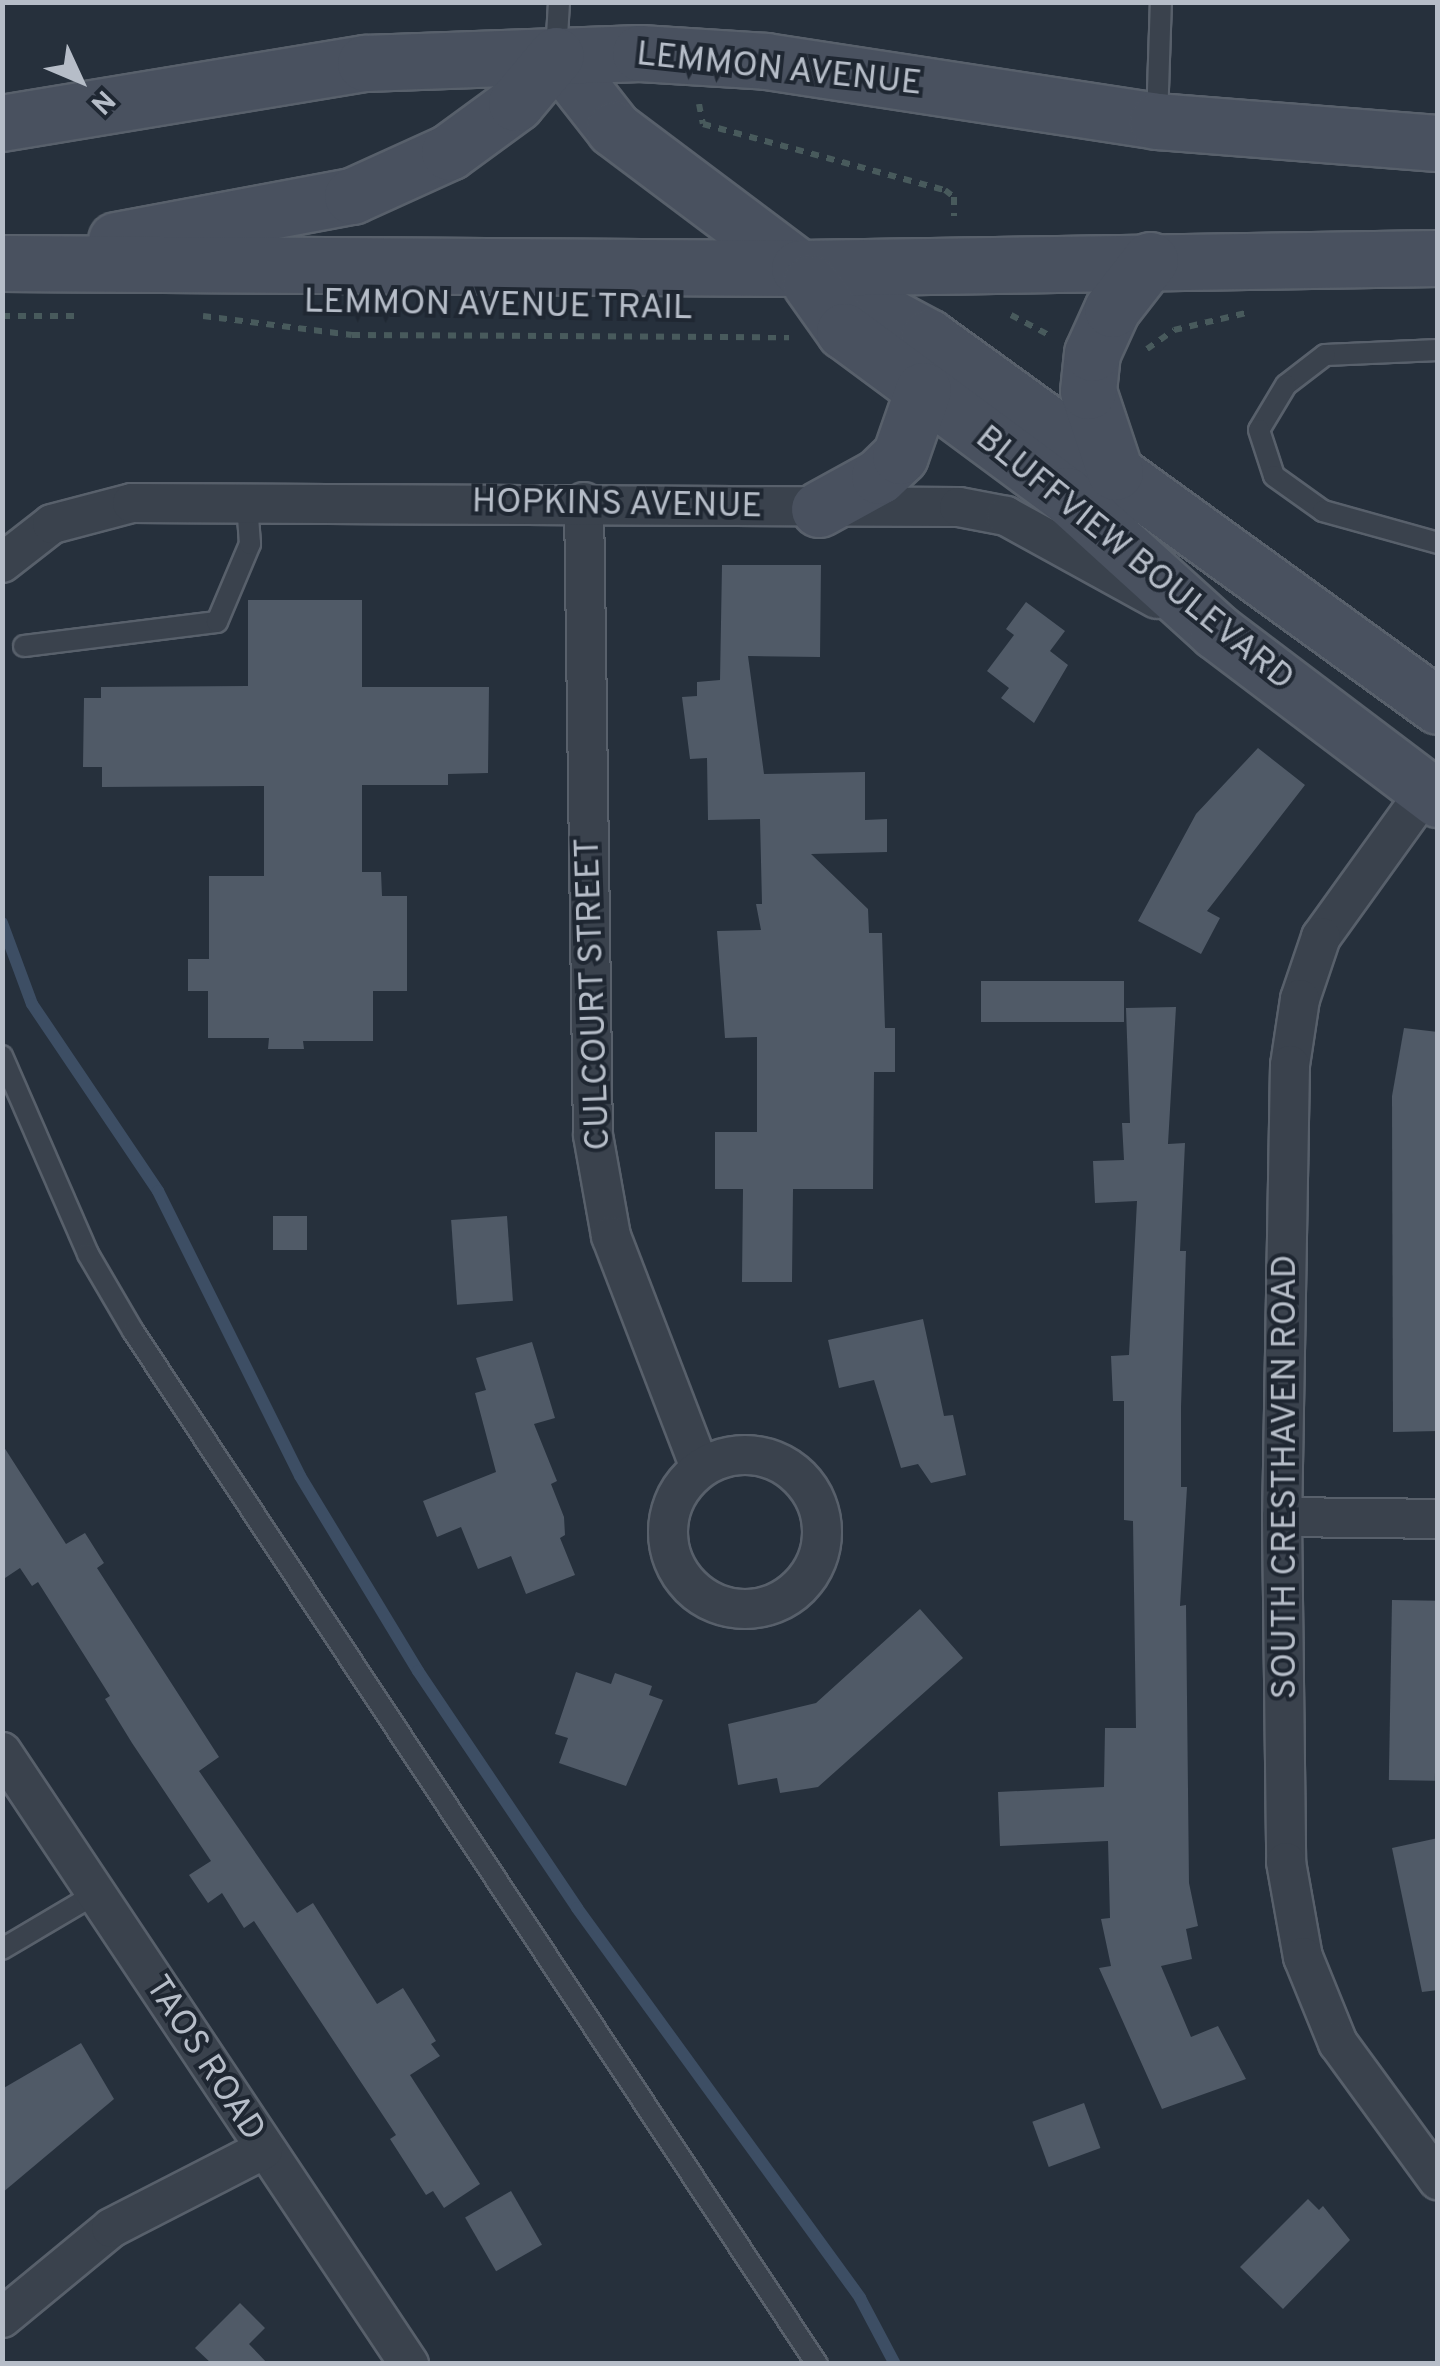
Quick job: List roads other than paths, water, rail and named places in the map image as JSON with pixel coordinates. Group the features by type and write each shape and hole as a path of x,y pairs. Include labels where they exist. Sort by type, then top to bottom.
{"main road":[{"name":"LEMMON AVENUE","path":"2,123 365,64 557,28 1158,120 1438,143"},
{"path":"2,262 352,196 450,152 516,103 557,28"},
{"name":"BLUFFVIEW BOULEVARD","path":"557,28 614,129 799,268 905,321 1438,706"},
{"path":"2,262 799,268 1438,258"},
{"path":"1115,472 1088,391 1092,353 1112,309 1150,260"},
{"name":"BLUFFVIEW BOULEVARD","path":"799,268 844,331 1066,495 1217,632 1434,788"},
{"path":"819,509 900,456 923,390"}],"street":[{"name":"HOPKINS AVENUE","path":"2,563 52,524 132,503 584,502 819,509 958,507 1006,516 1217,632"},
{"name":"CULCOURT STREET","path":"584,502 593,1135 612,1236 700,1468"},
{"name":"SOUTH CRESTHAVEN ROAD","path":"1434,788 1322,937 1300,999 1290,1065 1282,1517 1286,1862 1303,1957 1338,2042 1438,2180"},
{"path":"744,1454 778,1462 806,1483 822,1526 811,1572 796,1590 756,1608 734,1608 712,1602 679,1574 669,1517 675,1498 700,1468 744,1454"},
{"path":"1282,1517 1438,1519"},
{"name":"TAOS ROAD","path":"2,1752 263,2150 409,2364"},
{"path":"2,2318 110,2228 263,2150"}],"lane":[{"path":"1158,120 1161,2"},
{"path":"1438,350 1325,354 1286,385 1259,430 1274,476 1323,511 1438,542"},
{"path":"24,646 218,622 250,544 247,503"},
{"path":"2,1056 88,1254 133,1331 817,2364"},
{"path":"2,1949 95,1894"}],"waterway":[{"path":"2,923 32,1004 158,1191 300,1476 418,1671 577,1908 860,2298 895,2364"}]}
